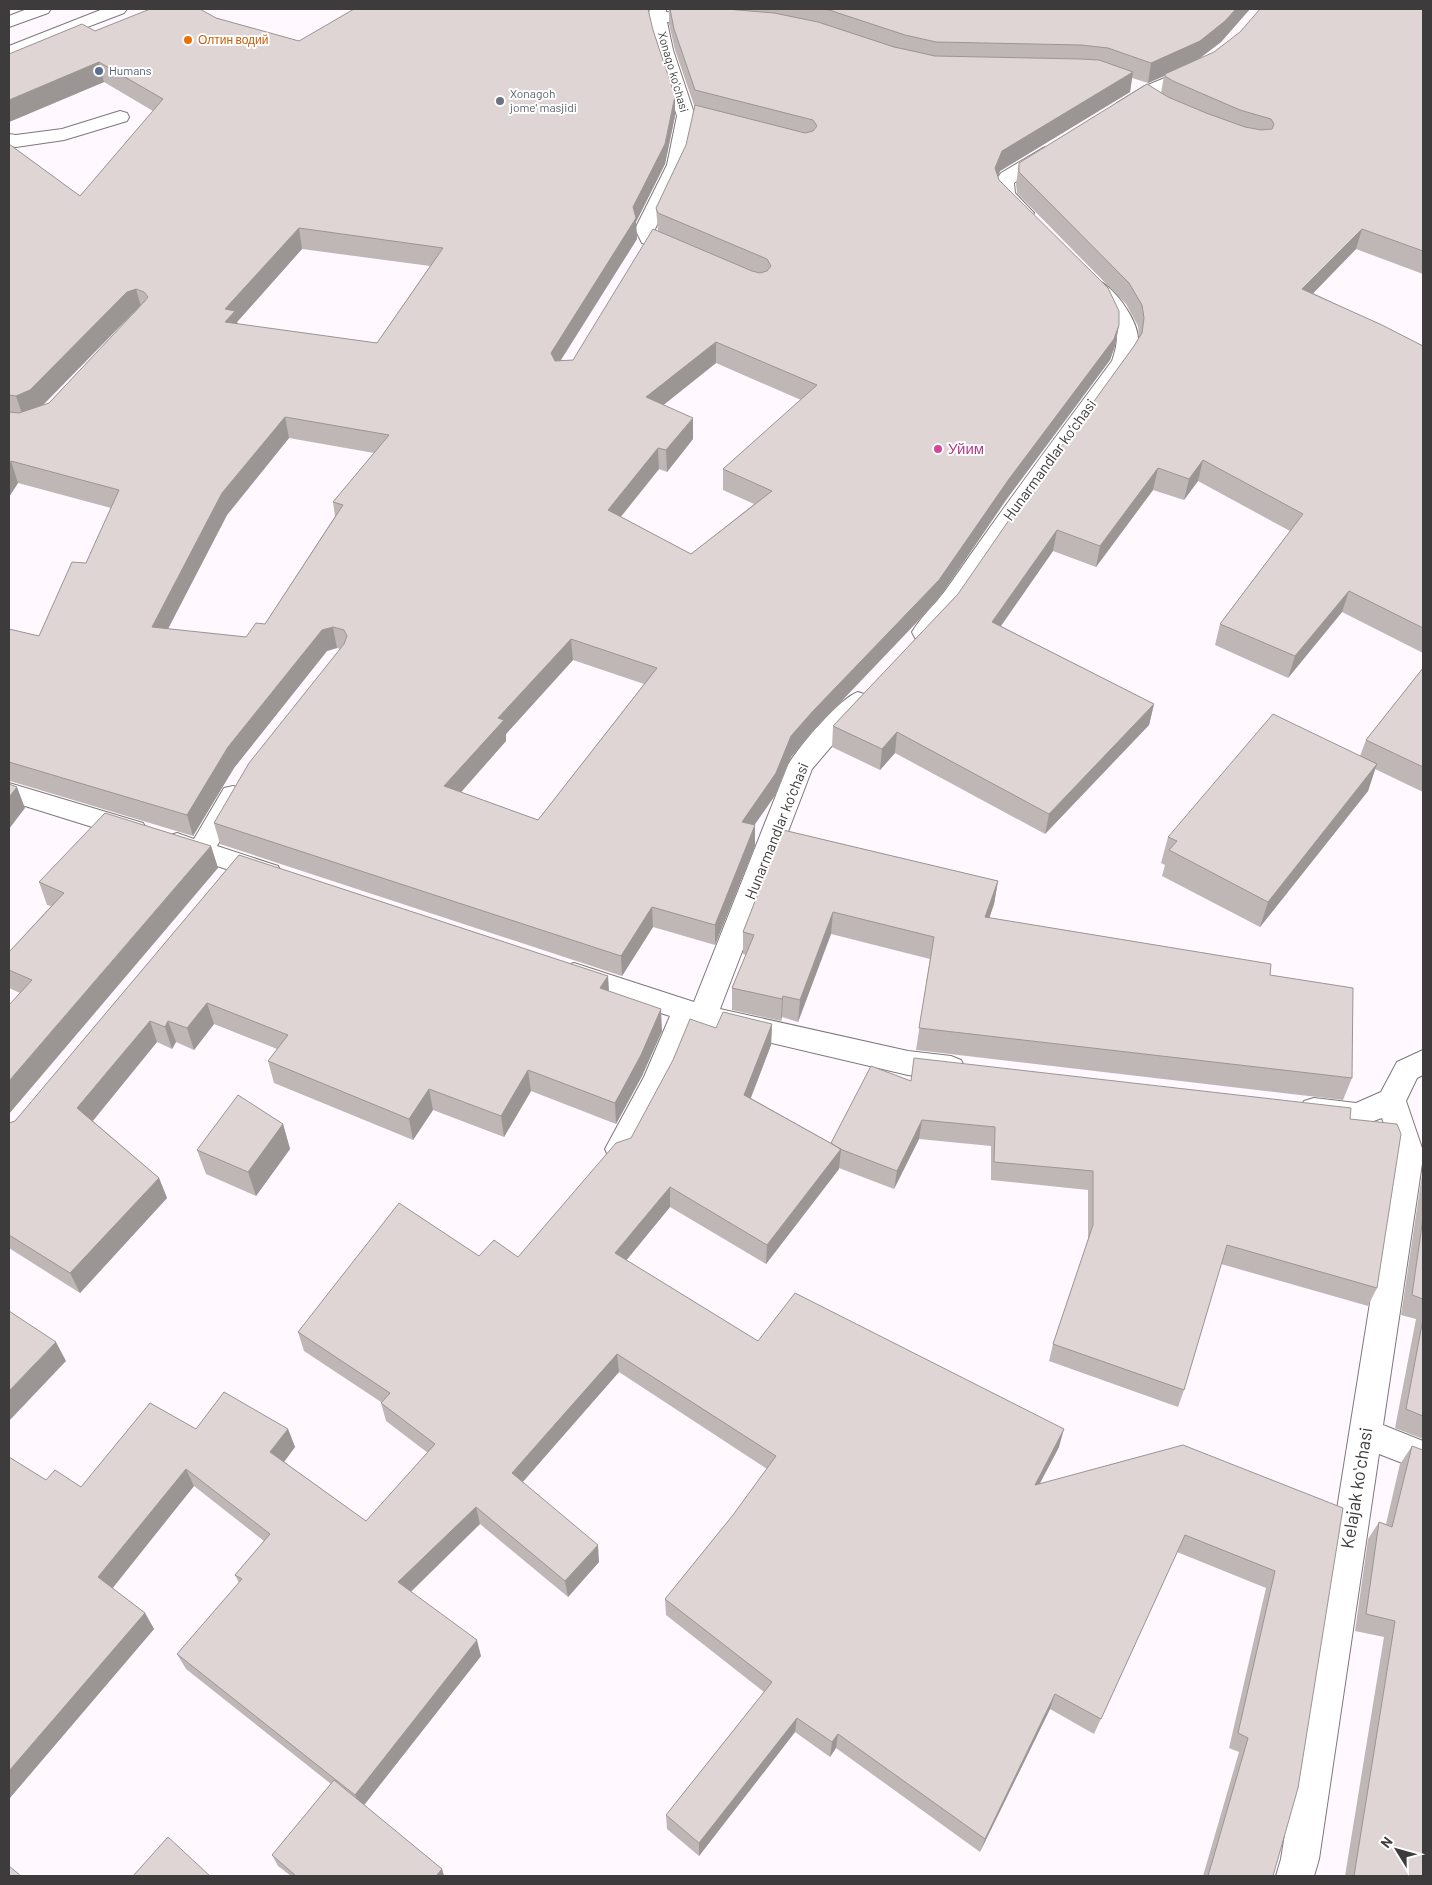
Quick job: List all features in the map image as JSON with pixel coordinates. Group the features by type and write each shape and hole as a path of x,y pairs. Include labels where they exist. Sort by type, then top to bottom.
{"street":[{"path":"9,22 42,9"},
{"path":"9,52 118,9"},
{"name":"Xonaqo koʻchasi","path":"695,258 644,247 645,229 676,165 686,116 664,50 658,13 724,21"},
{"path":"1107,116 1203,67 1216,57"},
{"path":"686,116 706,120"},
{"path":"9,140 16,141 64,134 120,117"},
{"path":"1039,229 1005,195 1004,183 1008,177 1066,142"},
{"name":"Hunarmandlar ko‘chasi","path":"907,649 946,608 1016,506 1122,362 1128,348 1125,324 1114,305 1080,271"},
{"name":"Hunarmandlar ko‘chasi","path":"620,1149 694,1014 801,765 822,739 874,684"},
{"path":"201,850 244,776"},
{"path":"9,792 201,850 296,882"},
{"path":"221,886 240,863"},
{"path":"548,966 694,1014 908,1063 977,1071"},
{"path":"1293,1107 1357,1115 1391,1101 1407,1070 1423,1062"},
{"name":"Kelajak koʻchasi","path":"1294,1876 1301,1849 1409,1153 1391,1101"},
{"path":"1366,1434 1423,1456"}],"building":[{"path":"150,9 200,9 216,18 299,41 354,9 648,9 675,96 665,144 633,207 636,218 551,353 555,361 573,360 653,229 752,271 760,273 767,271 771,266 767,259 658,213 656,208 686,145 695,105 805,133 813,131 817,126 813,120 695,90 674,29 670,9 726,9 774,13 818,22 894,47 935,56 1099,60 1133,72 1002,151 995,168 999,180 1108,288 1119,311 1119,325 1114,339 1009,479 939,580 791,736 776,773 742,822 755,825 715,925 652,907 621,956 214,823 249,763 344,644 347,636 344,630 333,627 322,630 228,747 187,815 9,762 9,629 39,636 72,562 86,563 119,490 11,461 9,465 9,412 19,413 49,403 148,297 144,292 136,289 127,292 30,390 16,396 9,395 9,144 80,196 163,99 99,62 9,100 9,54 82,24 95,31","holes":["299,228 443,248 377,343 225,322 235,311 225,309","716,342 817,385 723,469 772,491 691,554 608,510 658,448 666,450 693,418 646,397","285,417 389,435 333,502 343,505 265,624 256,623 246,637 152,627 222,493","571,639 657,668 538,820 444,786 504,720 498,718"]},
{"path":"823,9 1236,9 1225,21 1200,41 1151,63 1108,48 1081,45 936,42 905,35"},
{"path":"1260,9 1423,9 1423,251 1362,229 1302,289 1382,325 1423,346 1423,628 1349,591 1295,656 1220,624 1303,514 1203,460 1189,479 1158,468 1100,546 1057,530 992,622 1154,704 1049,814 897,732 882,749 833,726 958,594 1142,333 1144,318 1142,305 1129,283 1019,172 1019,163 1147,84 1168,97 1206,113 1245,127 1261,130 1272,129 1274,124 1271,119 1240,110 1165,76 1165,74 1214,52 1240,32"},
{"path":"1423,668 1423,767 1366,740"},
{"path":"1273,714 1377,764 1268,902 1169,850 1177,841 1168,837"},
{"path":"9,784 17,787 9,797"},
{"path":"105,813 211,846 9,1081 9,1005 32,980 9,970 9,952 64,893 39,882"},
{"path":"783,830 998,881 985,917 1271,964 1270,975 1353,988 1352,1078 919,1028 934,937 833,912 800,1000 783,996 782,999 732,988 754,935 743,932"},
{"path":"239,855 608,976 600,988 661,1009 641,1055 615,1103 528,1070 501,1116 429,1089 409,1119 268,1061 288,1035 207,1003 187,1028 168,1021 165,1027 150,1021 77,1108 159,1178 70,1273 9,1235 9,1123 15,1121"},
{"path":"723,1012 772,1024 744,1095 841,1149 767,1245 670,1187 615,1253 758,1341 795,1293 1064,1429 1035,1485 1183,1445 1343,1508 1298,1788 1273,1876 1208,1876 1248,1738 1238,1733 1275,1571 1185,1535 1101,1719 1055,1694 985,1839 838,1734 832,1742 797,1718 699,1843 666,1815 772,1682 665,1599 733,1515 776,1456 617,1354 512,1473 598,1545 565,1581 476,1507 398,1582 477,1640 355,1795 177,1654 242,1579 235,1575 270,1534 186,1469 98,1577 145,1613 9,1771 9,1457 46,1480 55,1470 81,1487 150,1403 196,1429 224,1392 288,1429 270,1452 366,1521 435,1444 381,1403 390,1393 298,1332 399,1203 479,1256 494,1240 518,1257 616,1143 631,1138 673,1060 690,1019 716,1028"},
{"path":"914,1058 1351,1108 1350,1119 1397,1124 1401,1134 1377,1288 1227,1245 1184,1390 1053,1344 1093,1225 1093,1171 994,1162 995,1127 922,1120 897,1171 840,1149 831,1143 871,1066 911,1081"},
{"path":"238,1095 283,1124 248,1172 197,1150"},
{"path":"1423,1218 1423,1299 1412,1295"},
{"path":"9,1311 56,1342 9,1391"},
{"path":"1423,1319 1423,1416 1406,1409"},
{"path":"1412,1446 1423,1450 1423,1876 1354,1876 1395,1621 1366,1614 1379,1522 1392,1527"},
{"path":"334,1780 442,1869 436,1876 296,1876 272,1855"},
{"path":"168,1837 210,1876 133,1876"},
{"path":"9,1866 21,1876 9,1876"}],"place":[{"name":"Олтин водий","path":"188,40"},
{"name":"Humans","path":"99,71"},
{"name":"Xonagoh jome' masjidi","path":"500,101"},
{"name":"Уйим","path":"938,449"}]}
